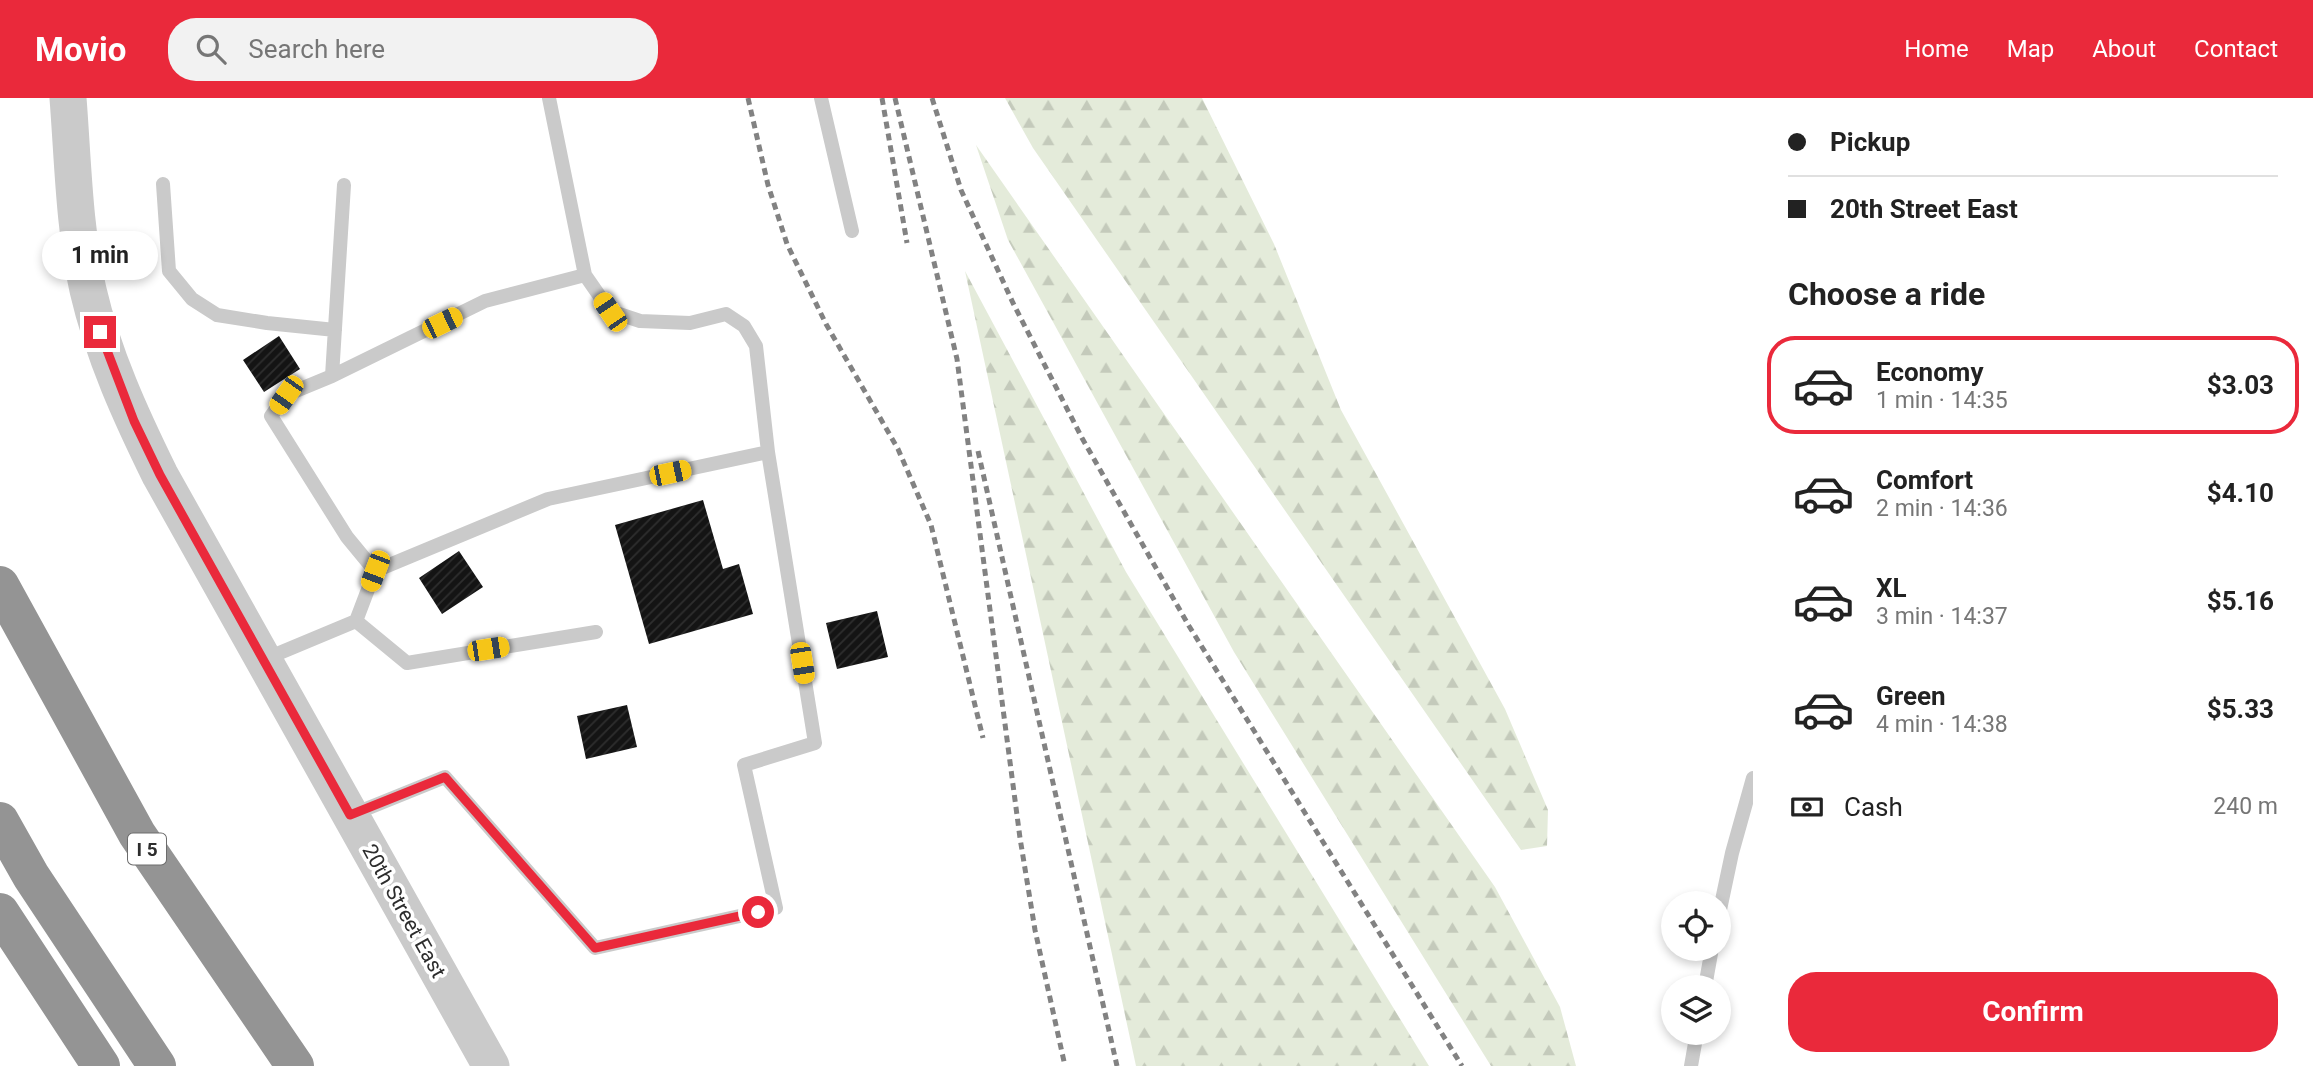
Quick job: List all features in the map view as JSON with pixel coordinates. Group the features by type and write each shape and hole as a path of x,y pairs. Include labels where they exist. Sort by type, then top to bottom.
{"highway":[{"name":"I 5","path":"0,584 137,834 295,1066"},
{"path":"0,821 32,876 157,1066"},
{"path":"0,912 101,1066"}],"street":[{"name":"20th Street East","path":"68,98 82,254 88,291 100,332 134,421 160,475 491,1066"}],"lane":[{"path":"350,815 445,777 595,948 776,908 744,765 815,743 768,452 756,346 744,326 726,314 690,323 640,321 610,312 585,275 549,98"},
{"path":"821,98 852,231"},
{"path":"163,184 169,271 192,299 217,315 267,324 335,330"},
{"path":"332,376 344,186"},
{"path":"375,571 347,537 271,416 286,395 332,376 485,301 585,275"},
{"path":"264,659 356,621 375,571 548,499 768,452"},
{"path":"356,621 407,663 596,632"},
{"path":"1724,891 1753,778"},
{"path":"1690,1066 1694,1045"}],"green space":[{"path":"1005,98 1202,98 1274,244 1341,410 1505,709 1548,810 1547,846 1521,850 1033,148"},
{"path":"976,145 1495,887 1560,1007 1576,1066 1491,1066 1234,652 1008,240"},
{"path":"965,271 1126,572 1429,1066 1136,1066"}],"building":[{"path":"279,336 300,369 264,392 243,360"},
{"path":"703,500 723,569 739,564 753,614 649,644 615,525"},
{"path":"459,551 483,587 442,614 419,578"},
{"path":"877,611 888,657 837,669 826,623"},
{"path":"627,705 637,747 586,759 577,716"}],"railway":[{"path":"748,98 768,185 787,244 826,324 898,449 931,525 983,738"},
{"path":"882,98 907,243"},
{"path":"895,98 957,359 1020,838 1035,930 1065,1066"},
{"path":"932,98 961,190 1013,303 1082,438 1189,626 1462,1066"},
{"path":"978,451 1117,1066"}],"route":[{"path":"100,332 134,421 160,475 350,815 445,777 595,948 758,912"}]}
